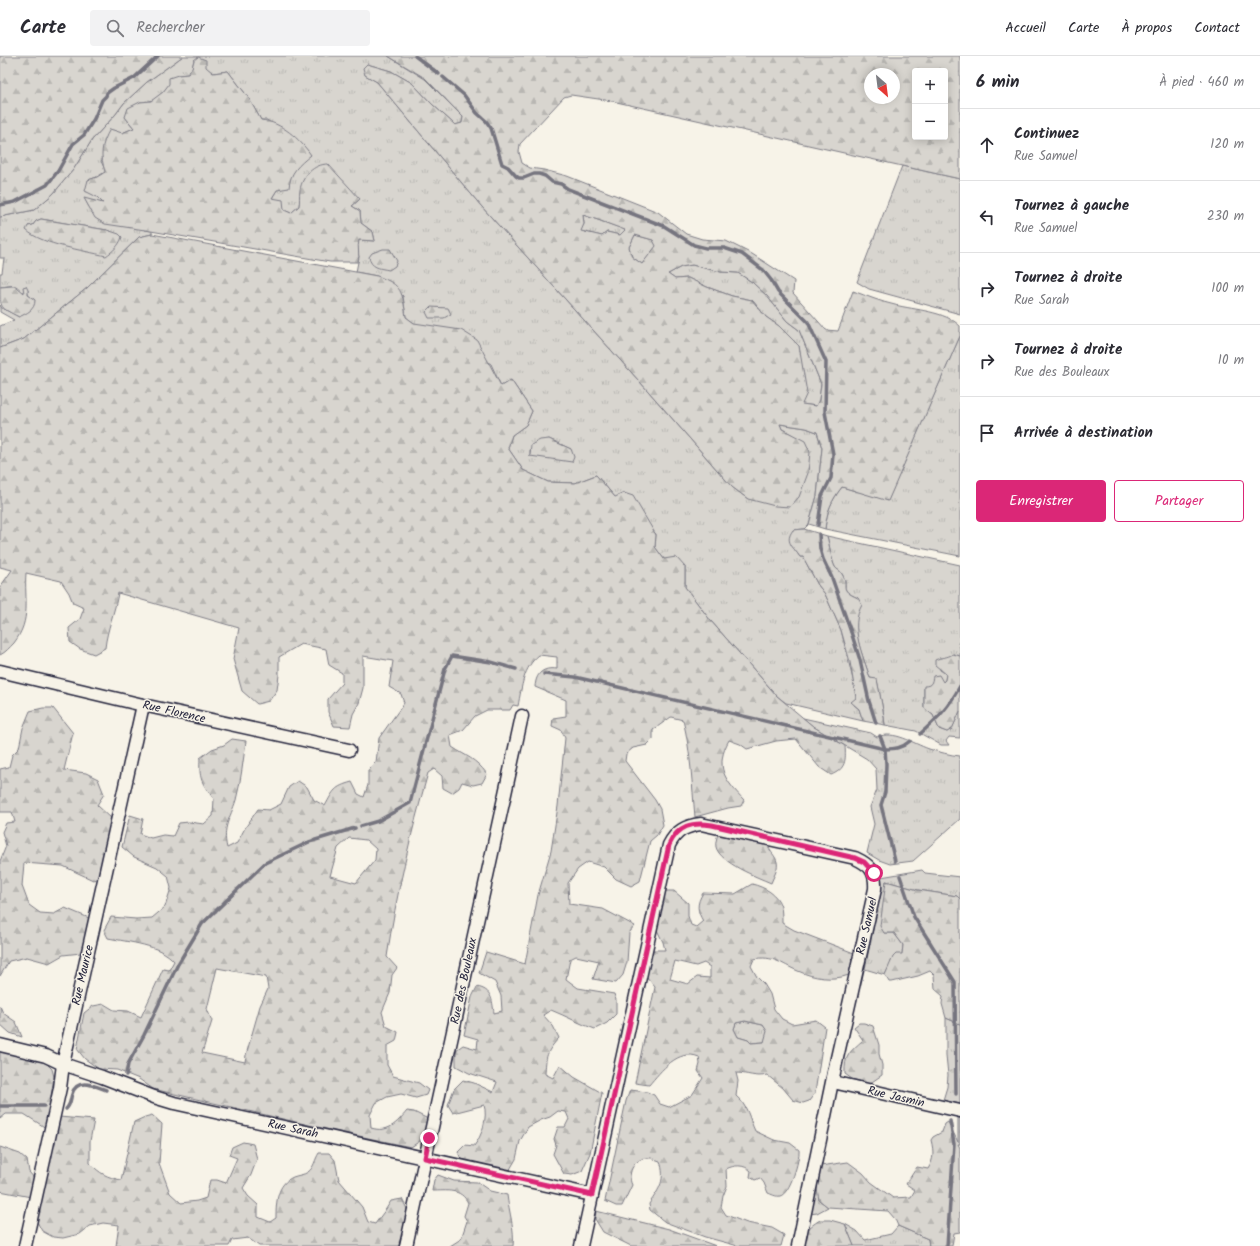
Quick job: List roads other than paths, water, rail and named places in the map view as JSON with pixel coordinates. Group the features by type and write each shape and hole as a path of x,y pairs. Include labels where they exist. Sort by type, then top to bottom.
{"street":[{"name":"Rue Florence","path":"0,671 143,705 349,750"},
{"name":"Rue Maurice","path":"25,1246 60,1088 63,1064 143,705"},
{"name":"Rue des Bouleaux","path":"406,1246 522,716"},
{"name":"Rue Samuel","path":"581,1246 669,845 677,832 684,827 701,824 712,825 855,858 864,862 874,873 876,880 798,1246"},
{"name":"Rue Sarah","path":"0,1045 46,1056 63,1064 174,1103 592,1195"},
{"name":"Rue Jasmin","path":"833,1082 960,1111"}],"waterway":[{"path":"0,205 15,202 47,185 58,171 73,144 84,135 107,93 134,78 158,56"},
{"path":"415,56 439,74"},
{"path":"443,77 464,95 477,113 486,121 491,128 502,164 508,167 516,176 519,178 524,178 534,174 545,176 552,182 561,184 568,189 664,226 694,245 706,248 724,248 742,254 763,270 778,292 808,322 826,362 825,412 833,454 831,478 822,496 818,525"},
{"path":"819,534 820,549 823,559 832,578 852,635 876,723"},
{"path":"361,826 378,821 410,803 445,669 452,656 491,662 516,669"},
{"path":"544,674 575,677 885,749 898,748 910,741"},
{"path":"920,734 943,712 960,686"},
{"path":"880,736 885,749 886,764 885,792 881,805 895,861"},
{"path":"126,1075 128,1064 144,1035 178,964 202,924 265,863 309,842 355,828"},
{"path":"900,876 914,917 955,982 956,1094"},
{"path":"66,1109 70,1104 74,1089 82,1084 87,1084 106,1090"},
{"path":"0,1106 44,1106"},
{"path":"947,1246 954,1144 950,1121"}]}
